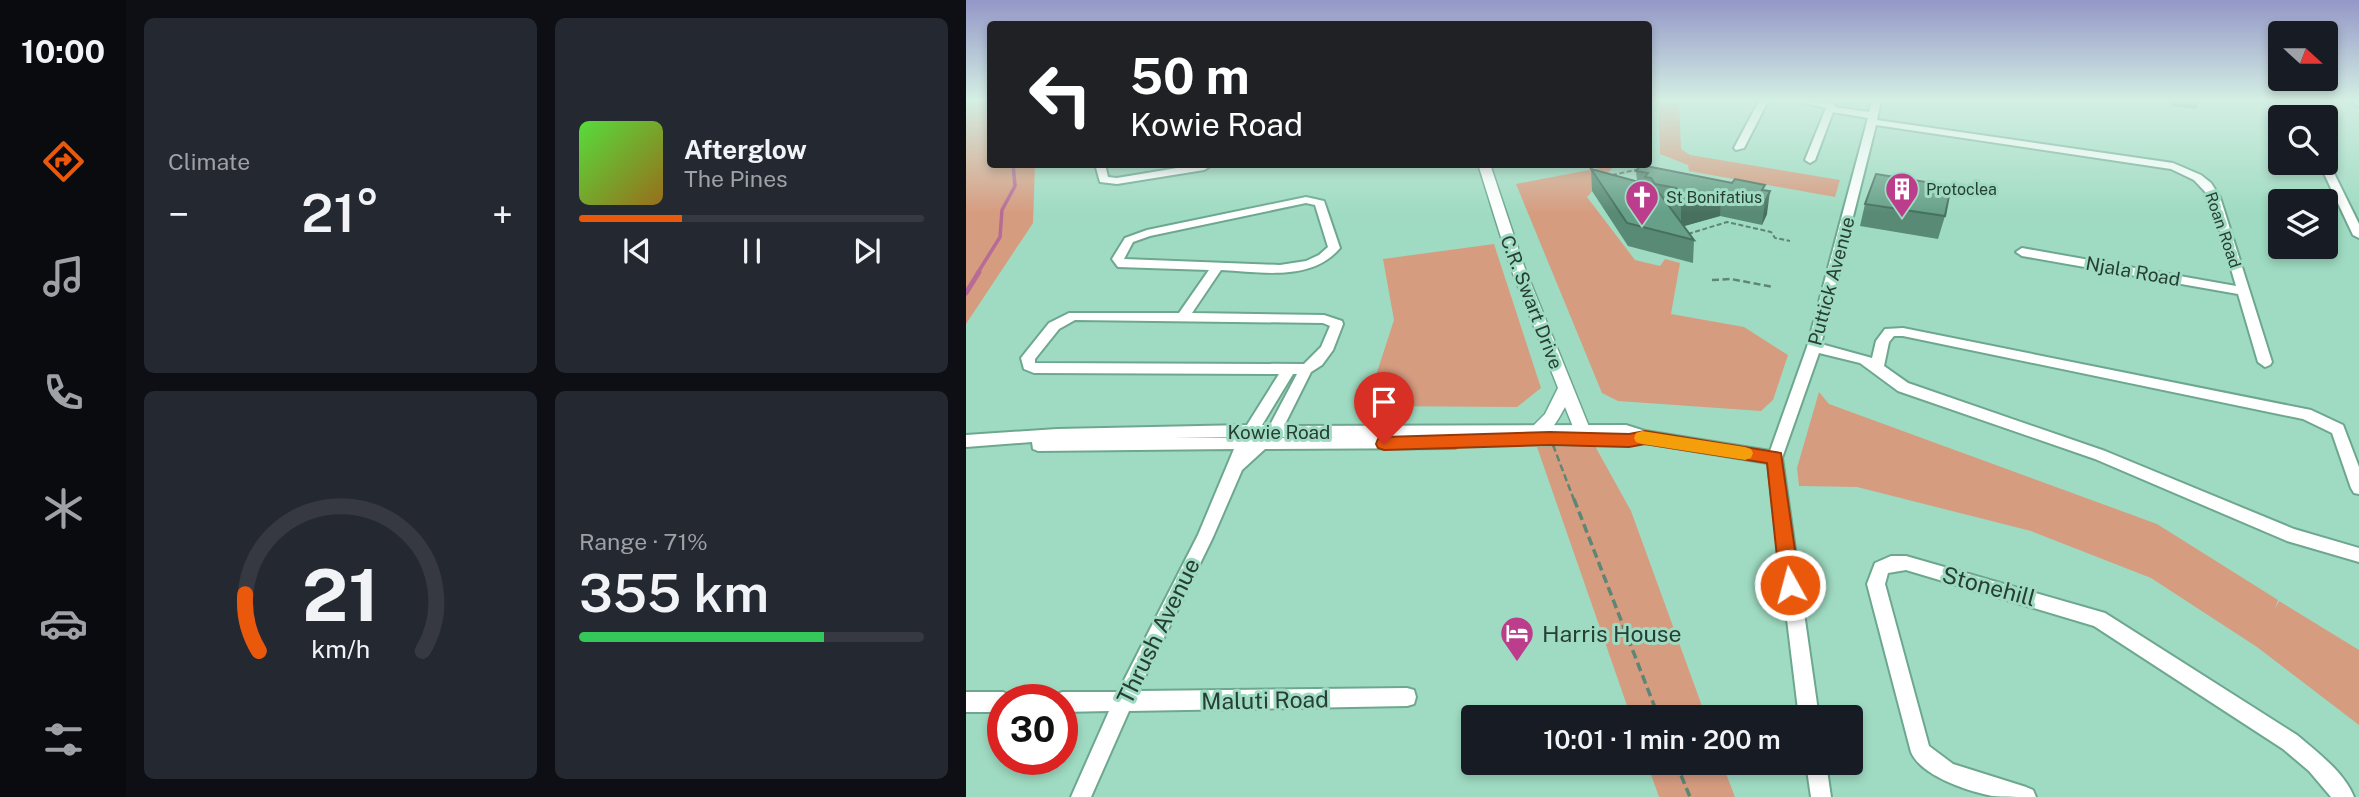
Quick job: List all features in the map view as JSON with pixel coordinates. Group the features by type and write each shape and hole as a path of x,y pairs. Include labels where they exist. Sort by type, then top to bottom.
{"street":[{"path":"1739,148 1744,138"},
{"path":"1810,160 1818,138"},
{"name":"Puttick Avenue","path":"1775,458 1814,347 1868,138"},
{"name":"Roan Road","path":"1996,138 2173,166 2186,170 2205,182 2215,197 2265,362"},
{"path":"1101,168 1104,180 1117,181 1195,168"},
{"name":"C.R. Swart Drive","path":"1485,168 1517,266 1584,434"},
{"path":"2330,175 2359,235"},
{"path":"1306,200 1320,203 1334,248 1323,258 1311,264 1289,268 1218,266 1129,265 1122,264 1118,259 1129,240 1147,233 1306,200"},
{"path":"2345,207 2359,209"},
{"name":"Njala Road","path":"2022,252 2244,291"},
{"path":"1218,266 1181,319 1066,318 1054,326 1027,362 1034,368 1306,369"},
{"name":"Thrush Avenue","path":"1181,319 1324,319 1335,322 1336,329 1323,354 1315,365 1306,369 1274,432 1236,466"},
{"path":"1877,366 1886,336 1890,332 1903,331 2306,414 2338,429 2359,488"},
{"path":"1814,347 1854,356 1877,366 1885,377 1903,387 2100,455 2305,542 2359,555"},
{"name":"Thrush Avenue","path":"1081,797 1123,702 1205,537 1243,444 1288,370"},
{"path":"1543,435 1545,426 1557,411 1566,388"},
{"name":"Kowie Road","path":"998,441 1057,435 1252,430 1543,435"},
{"name":"Kowie Road","path":"966,441 1044,445 1263,444 1584,434 1629,441 1645,437 1775,458"},
{"path":"1775,458 1807,705"},
{"name":"Stonehill","path":"2026,797 1948,772 1921,752 1876,584 1881,568 1891,563 1906,563 2099,619 2290,742 2316,764 2344,797"},
{"name":"Maluti Road","path":"1078,702 1407,697"},
{"path":"966,702 987,702"},
{"path":"1818,775 1821,797"}],"path":[{"path":"1609,179 1619,173 1644,168"},
{"path":"1680,236 1727,222 1771,232 1774,238 1790,241"},
{"path":"1712,280 1731,279 1773,287"},
{"path":"1543,435 1654,705"},
{"path":"1681,775 1690,797"}],"shaded area":[{"path":"966,138 987,138 987,168 1035,168 1033,223 966,324"},
{"path":"1660,138 1681,138 1681,149 1690,155 1840,180 1835,197 1689,171 1688,165 1660,154"},
{"path":"1599,168 1612,168 1587,197 1635,260 1660,266 1665,259 1680,263 1671,314 1744,327 1788,355 1773,400 1761,411 1618,401 1602,393 1516,184"},
{"path":"1494,244 1541,388 1517,407 1366,406 1394,320 1383,259"},
{"path":"1819,392 1829,404 2157,524 2278,600 2275,609 2279,601 2359,650 2359,725 2257,647 2151,578 2031,531 1857,487 1799,486 1797,468"},
{"path":"1595,446 1631,511 1702,705 1627,705 1537,447"},
{"path":"1651,775 1727,775 1735,797 1659,797"}],"building":[{"path":"1652,167 1732,183 1735,179 1765,185 1762,190 1770,191 1765,202 1721,193 1681,204 1673,194 1680,192 1676,188 1655,184 1651,178 1645,177 1648,173 1636,171 1638,168"},
{"path":"1591,169 1654,186 1694,240 1627,223"},
{"path":"1876,174 1951,186 1945,216 1865,204"}],"waterway":[{"path":"977,274 1000,237 1002,210 1015,186 1013,168"},
{"path":"966,293 979,272"}],"slow traffic":[{"path":"1642,438 1745,453"}],"place":[{"name":"Protoclea","path":"1902,219"},
{"name":"St Bonifatius","path":"1642,227"},
{"name":"Harris House","path":"1517,663"}],"route":[{"path":"1384,444 1550,439 1629,441 1645,437 1775,458 1790,585"}]}
